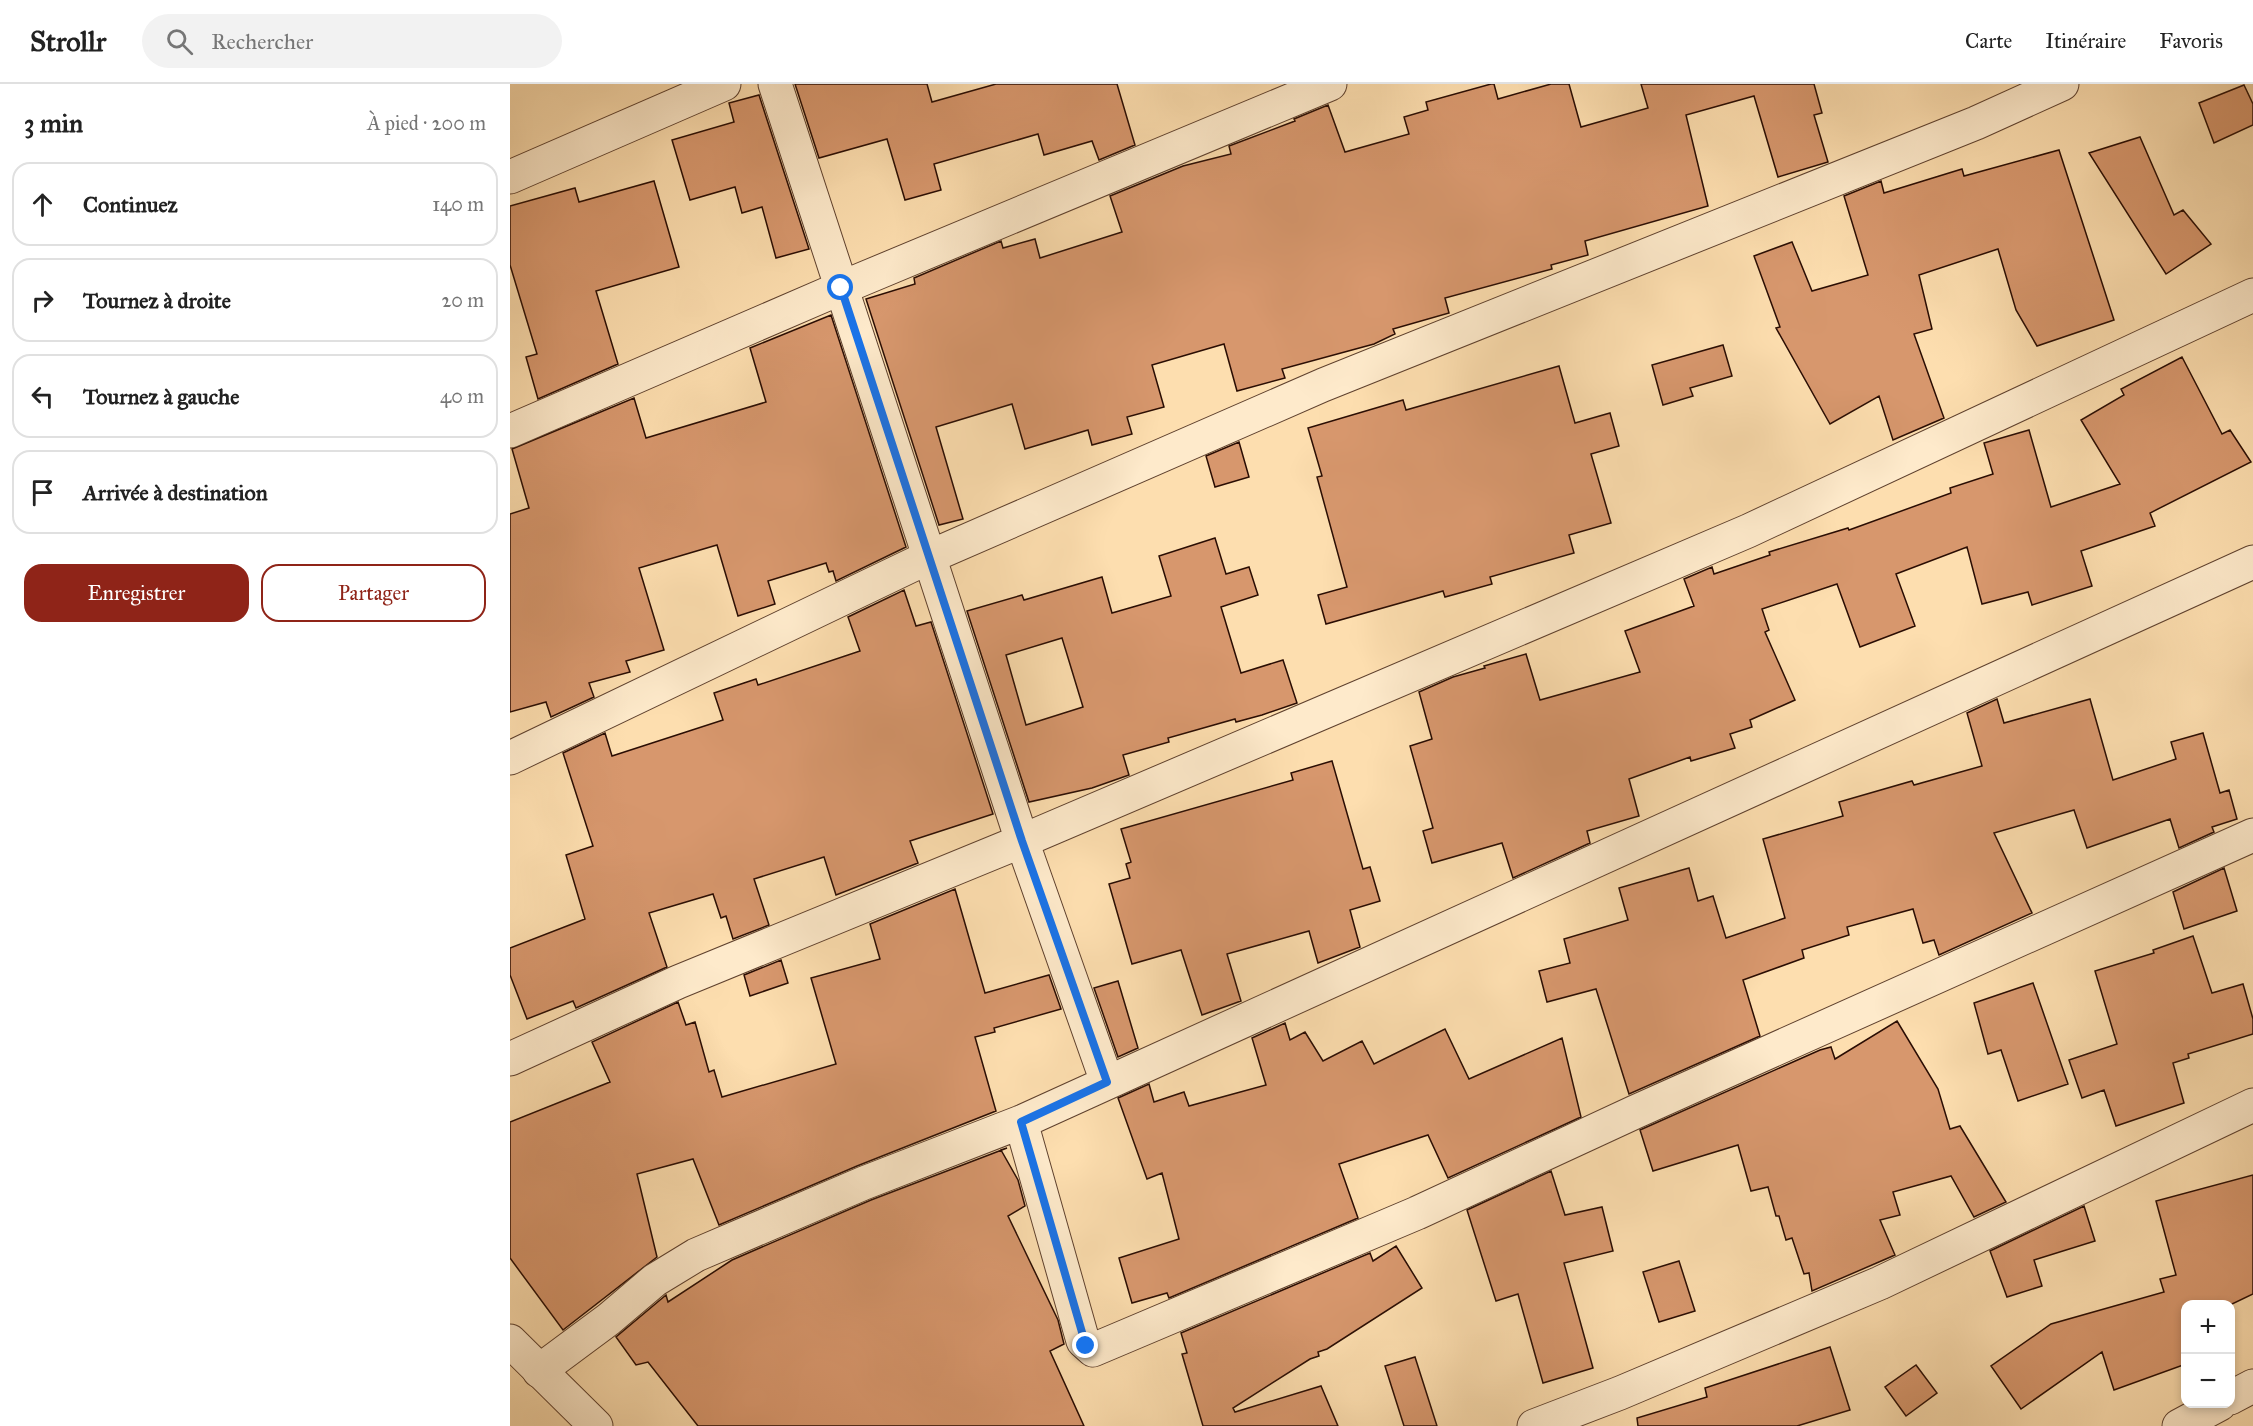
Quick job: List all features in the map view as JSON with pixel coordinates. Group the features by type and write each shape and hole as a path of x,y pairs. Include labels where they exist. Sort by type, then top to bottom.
{"street":[{"path":"510,177 724,84"},
{"path":"774,84 1022,841 1107,1082"},
{"path":"510,431 841,288 1330,84"},
{"path":"510,758 929,557 1323,385 1976,123 2062,84"},
{"path":"510,1059 678,982 1022,841 1748,531 2253,295"},
{"path":"539,1371 609,1319 655,1280 696,1255 864,1183 1021,1122 2253,562"},
{"path":"1021,1122 1083,1341 1093,1350 1417,1213 1624,1117 2253,835"},
{"path":"1533,1426 1620,1393 1880,1282 2253,1105"},
{"path":"510,1341 596,1426"},
{"path":"2235,1395 2253,1386"},
{"path":"2179,1426 2213,1408"}],"building":[{"path":"795,84 927,84 932,102 996,84 1117,84 1135,145 1099,160 1092,141 1044,155 1038,134 934,164 941,190 905,200 887,139 819,158"},
{"path":"1494,84 1498,99 1551,84 1569,84 1581,127 1648,108 1641,84 1814,84 1822,113 1814,115 1828,162 1778,177 1754,96 1686,115 1708,206 1585,241 1588,255 1551,265 1552,269 1445,298 1449,313 1393,329 1395,334 1374,344 1282,369 1285,378 1237,391 1224,344 1152,365 1164,407 1127,417 1132,434 1092,445 1088,430 1025,449 1012,404 936,427 963,519 939,525 866,299 915,284 914,278 1001,241 1003,248 1035,239 1040,258 1122,232 1110,196 1183,166 1231,154 1229,146 1295,121 1294,119 1328,105 1345,152 1409,134 1404,117 1428,110 1426,102"},
{"path":"2244,85 2253,104 2253,125 2214,143 2199,103"},
{"path":"759,95 809,249 776,258 762,207 742,213 735,187 690,200 672,140 734,122 729,103"},
{"path":"2140,137 2174,215 2183,210 2211,244 2166,274 2089,153"},
{"path":"2059,150 2114,320 2037,346 2016,310 1998,249 1919,275 1932,329 1914,334 1944,418 1893,440 1879,396 1830,424 1776,328 1780,327 1754,256 1792,242 1812,291 1868,275 1844,196 1881,181 1884,193 1962,169 1964,176"},
{"path":"654,181 679,267 596,291 618,364 538,399 526,357 537,354 510,265 510,206 575,188 579,202"},
{"path":"831,315 906,547 836,581 833,571 829,572 826,563 768,581 775,604 738,616 717,545 639,568 664,650 626,661 630,672 589,683 594,697 551,717 546,702 510,712 510,514 529,508 512,449 634,398 646,438 766,402 750,348"},
{"path":"1723,345 1732,376 1690,388 1693,396 1663,405 1652,365"},
{"path":"2182,357 2222,434 2230,430 2251,462 2150,513 2155,526 2081,551 2092,586 2032,605 2028,592 1982,604 1967,547 1896,574 1915,626 1860,647 1837,584 1762,609 1769,630 1765,632 1795,700 1750,720 1752,727 1730,734 1735,748 1691,761 1690,757 1629,779 1639,816 1587,831 1590,843 1513,878 1502,843 1432,863 1423,831 1433,828 1410,746 1432,739 1419,692 1453,677 1526,654 1540,700 1640,672 1625,631 1694,606 1684,579 1712,567 1714,574 1770,555 1769,552 1848,528 1849,530 1951,493 1950,488 1993,474 1984,443 2029,430 2051,507 2120,484 2081,420 2124,395 2121,389"},
{"path":"1559,366 1575,423 1610,413 1619,446 1591,454 1611,523 1569,535 1574,553 1490,577 1492,584 1445,597 1443,591 1326,624 1318,595 1347,587 1317,477 1322,476 1308,428 1403,400 1406,410"},
{"path":"1239,442 1249,477 1215,487 1206,456"},
{"path":"1215,538 1226,574 1249,567 1258,595 1221,607 1241,673 1283,660 1297,703 1262,715 1236,722 1235,719 1168,738 1169,742 1123,755 1129,775 1092,788 1029,802 967,611 1022,595 1024,600 1102,577 1112,613 1171,596 1159,556","holes":["1062,638 1083,707 1026,725 1006,655"]},
{"path":"904,590 916,626 931,622 993,814 910,841 918,863 836,895 824,857 754,879 769,925 733,939 726,916 721,918 713,894 649,913 667,967 576,1008 573,1001 527,1019 510,975 510,948 585,919 566,855 593,846 563,753 605,733 612,756 723,720 714,693 756,679 758,685 860,651 848,617"},
{"path":"1997,699 2004,723 2090,699 2113,780 2176,759 2171,742 2203,733 2220,793 2229,790 2237,819 2212,827 2214,832 2179,848 2170,819 2087,848 2074,810 1994,833 2032,913 1939,955 1934,940 1923,943 1913,909 1847,927 1849,935 1802,950 1804,958 1743,980 1760,1036 1629,1094 1596,989 1547,1002 1539,971 1570,963 1564,939 1628,920 1619,888 1689,868 1698,901 1713,896 1726,938 1785,918 1763,839 1843,816 1839,802 1912,781 1914,785 1982,766 1967,713"},
{"path":"1332,761 1363,869 1370,867 1380,901 1350,910 1360,947 1318,963 1309,931 1227,954 1241,1001 1202,1015 1181,950 1132,964 1109,884 1130,878 1126,864 1131,862 1121,829 1293,780 1291,773"},
{"path":"2224,868 2237,911 2184,929 2173,892"},
{"path":"955,889 985,993 1049,975 1061,1009 994,1028 995,1032 975,1037 996,1111 857,1166 719,1225 693,1159 637,1174 657,1257 563,1330 510,1258 510,1122 610,1082 592,1042 678,1002 686,1025 695,1022 709,1072 714,1070 722,1097 836,1064 811,978 880,959 870,924"},
{"path":"2193,936 2212,993 2243,984 2253,1019 2253,1034 2188,1054 2189,1058 2173,1063 2184,1103 2116,1126 2104,1090 2082,1098 2069,1060 2117,1044 2095,971 2154,953 2153,950"},
{"path":"781,960 788,983 750,996 744,975"},
{"path":"1118,981 1138,1048 1118,1057 1094,988"},
{"path":"2033,983 2068,1084 2018,1101 2001,1050 1988,1054 1974,1003"},
{"path":"1897,1021 1938,1089 1950,1129 1960,1126 2006,1202 1974,1217 1951,1176 1893,1192 1900,1215 1880,1220 1895,1255 1812,1291 1809,1273 1804,1274 1792,1238 1786,1240 1768,1187 1751,1191 1738,1145 1653,1171 1640,1130 1820,1050 1831,1047 1835,1059"},
{"path":"1285,1023 1290,1040 1305,1032 1323,1061 1362,1041 1374,1064 1445,1029 1469,1079 1562,1038 1581,1117 1448,1178 1428,1135 1339,1164 1358,1218 1169,1298 1167,1293 1132,1303 1119,1258 1179,1239 1162,1173 1147,1179 1118,1098 1149,1084 1154,1102 1184,1092 1189,1106 1266,1085 1252,1038"},
{"path":"1001,1150 1018,1180 1025,1206 1008,1216 1058,1320 1064,1344 1050,1351 1084,1426 698,1426 648,1362 636,1365 616,1337 666,1295 668,1302 732,1260 871,1200"},
{"path":"1551,1171 1565,1215 1602,1207 1613,1251 1564,1263 1593,1368 1543,1383 1518,1294 1496,1301 1467,1210"},
{"path":"2253,1175 2253,1294 2235,1303 2235,1300 2181,1300 2181,1366 2114,1390 2102,1352 2021,1409 1991,1366 2051,1324 2164,1292 2160,1279 2176,1275 2156,1201"},
{"path":"2084,1206 2095,1241 2034,1260 2042,1286 2007,1297 1990,1251"},
{"path":"1396,1246 1422,1288 1327,1349 1318,1352 1319,1356 1310,1359 1233,1408 1235,1412 1321,1386 1338,1426 1203,1426 1182,1354 1187,1353 1181,1333 1370,1253 1373,1261"},
{"path":"1679,1261 1695,1311 1659,1322 1643,1272"},
{"path":"1830,1347 1850,1410 1797,1426 1638,1426 1637,1418 1707,1397 1705,1388"},
{"path":"1415,1357 1437,1426 1404,1426 1385,1366"},
{"path":"1916,1365 1937,1393 1906,1416 1885,1387"}],"route":[{"path":"841,288 1022,841 1107,1082 1021,1122 1086,1346"}]}
